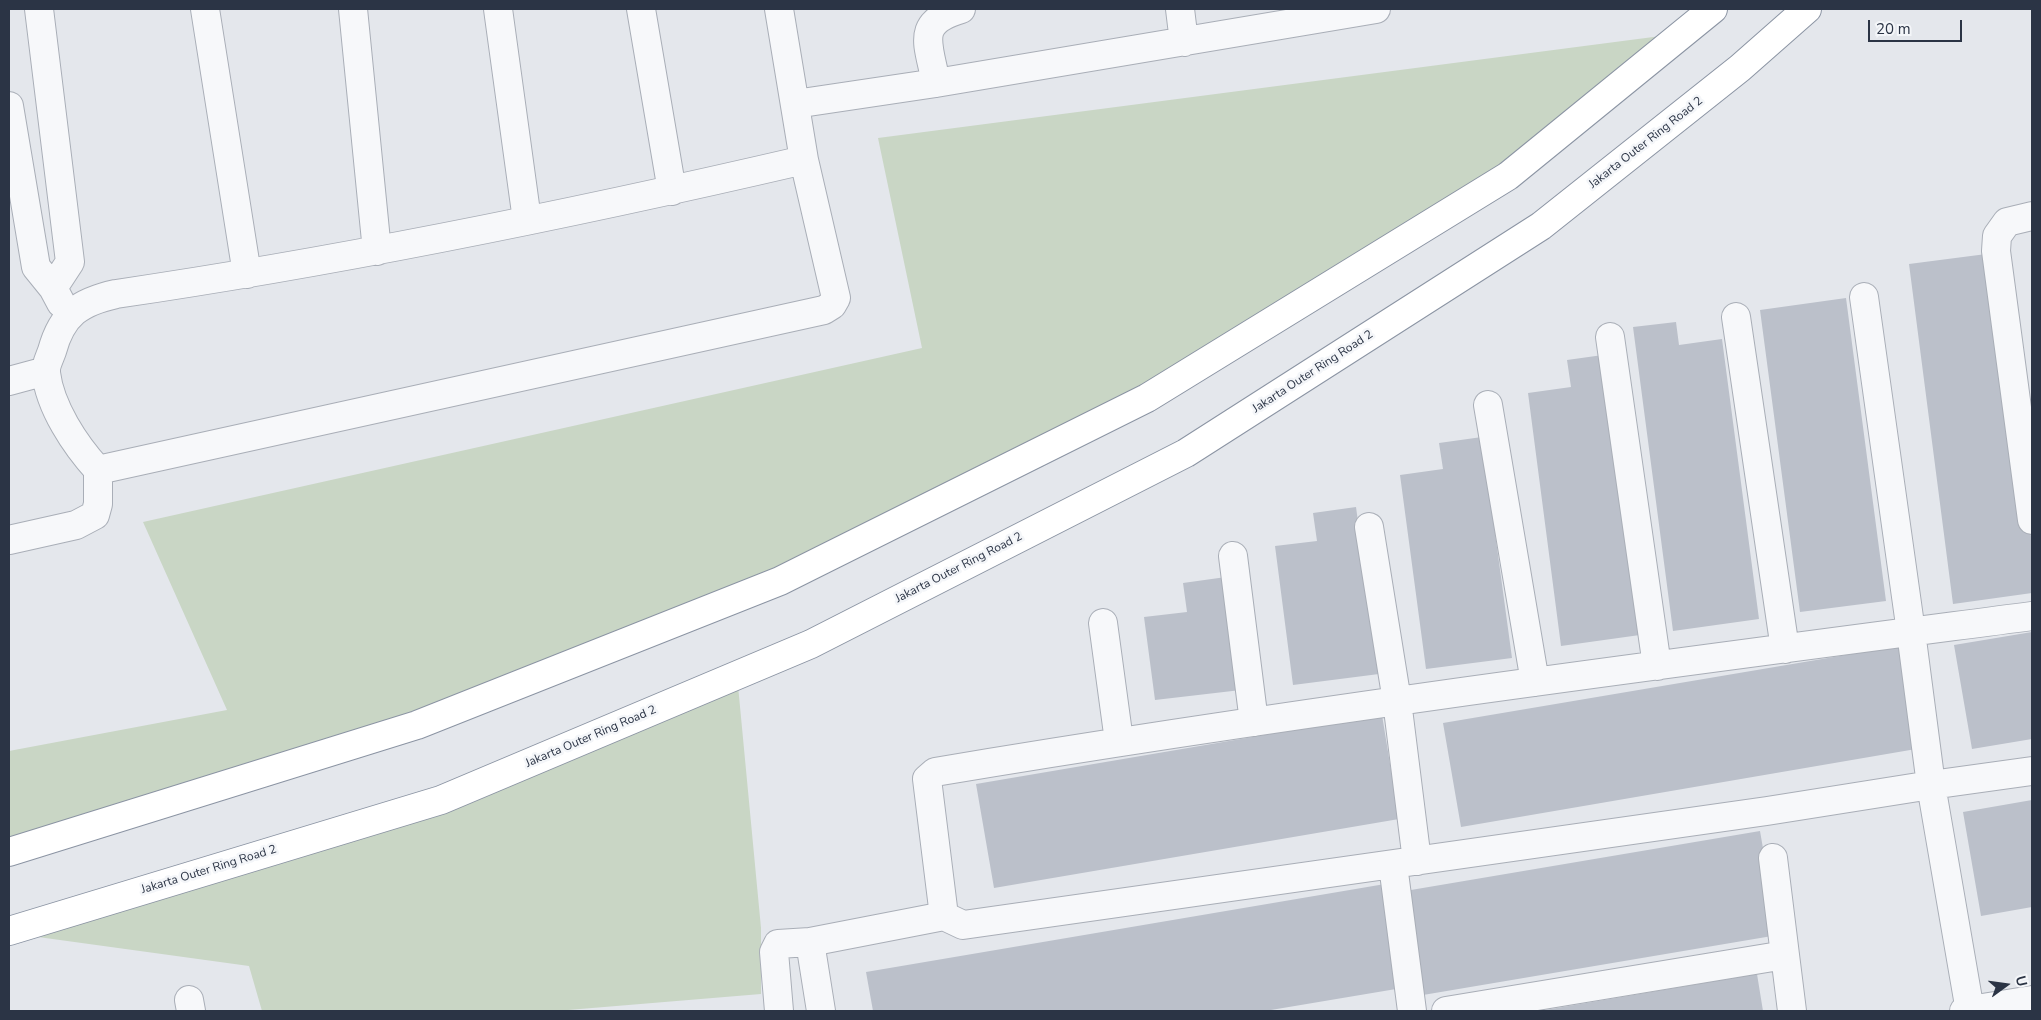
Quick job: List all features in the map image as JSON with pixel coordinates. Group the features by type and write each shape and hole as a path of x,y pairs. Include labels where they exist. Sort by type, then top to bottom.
{"highway":[{"path":"9,852 417,725 780,581 1147,398 1508,176 1713,9"},
{"name":"Jakarta Outer Ring Road 2","path":"9,931 441,800 811,644 1177,457 1540,226 1740,68 1807,9"}],"street":[{"path":"39,9 70,262 53,288"},
{"path":"205,9 247,274"},
{"path":"353,9 377,250"},
{"path":"498,9 527,220"},
{"path":"641,9 672,191"},
{"path":"98,470 824,310 832,305 836,298 804,160 779,9"},
{"path":"936,83 928,39 929,28 934,21 961,9"},
{"path":"1180,9 1184,42"},
{"path":"795,104 1184,42 1318,14 1376,9"},
{"path":"9,106 36,267 53,288 69,315"},
{"path":"9,540 76,525 95,515 98,504 98,470 80,451 64,422 52,396 46,371 54,345 69,315 80,306 98,298 247,274 377,250 672,191 804,160"},
{"path":"2032,216 2007,222 1997,236 1996,251 2032,520"},
{"path":"1864,297 1931,785 1970,1011"},
{"path":"1736,317 1785,649"},
{"path":"1610,337 1657,666"},
{"path":"9,381 46,371"},
{"path":"1488,405 1535,682"},
{"path":"1369,527 1397,701 1412,1011"},
{"path":"1233,556 1254,722"},
{"path":"944,916 927,779 935,772 1119,742 1397,701 2032,616"},
{"path":"1103,623 1119,742"},
{"path":"779,1011 774,952 778,944 810,942 944,916 963,925 1767,811 2032,771"},
{"path":"1774,858 1792,1011"},
{"path":"810,942 821,1011"},
{"path":"1446,1011 1785,955"},
{"path":"1964,1011 2032,1000"}],"green space":[{"path":"1684,33 1508,176 1147,398 780,581 417,725 9,852 9,751 227,710 143,522 922,348 878,138"},
{"path":"737,675 761,928 761,994 556,1011 262,1011 249,966 9,933 441,800"}],"building":[{"path":"1994,253 2032,544 2032,593 1953,604 1909,264"},
{"path":"1846,298 1886,601 1800,612 1760,310"},
{"path":"1676,322 1679,345 1722,339 1759,619 1673,631 1633,327"},
{"path":"1610,354 1647,634 1561,646 1528,393 1571,387 1567,360"},
{"path":"1482,437 1512,658 1426,669 1400,475 1443,469 1439,443"},
{"path":"1356,507 1379,674 1293,685 1275,546 1317,541 1313,513"},
{"path":"1226,577 1241,690 1155,700 1144,617 1187,612 1183,583"},
{"path":"2032,632 2032,739 1972,749 1954,645"},
{"path":"1899,646 1916,749 1461,827 1443,723"},
{"path":"1382,715 1399,819 994,888 976,784"},
{"path":"2032,800 2032,907 1981,916 1963,812"},
{"path":"1760,831 1778,935 1423,995 1405,891"},
{"path":"1385,884 1402,988 1265,1011 873,1011 866,972"},
{"path":"1757,974 1763,1011 1545,1011 1545,1010"}]}
